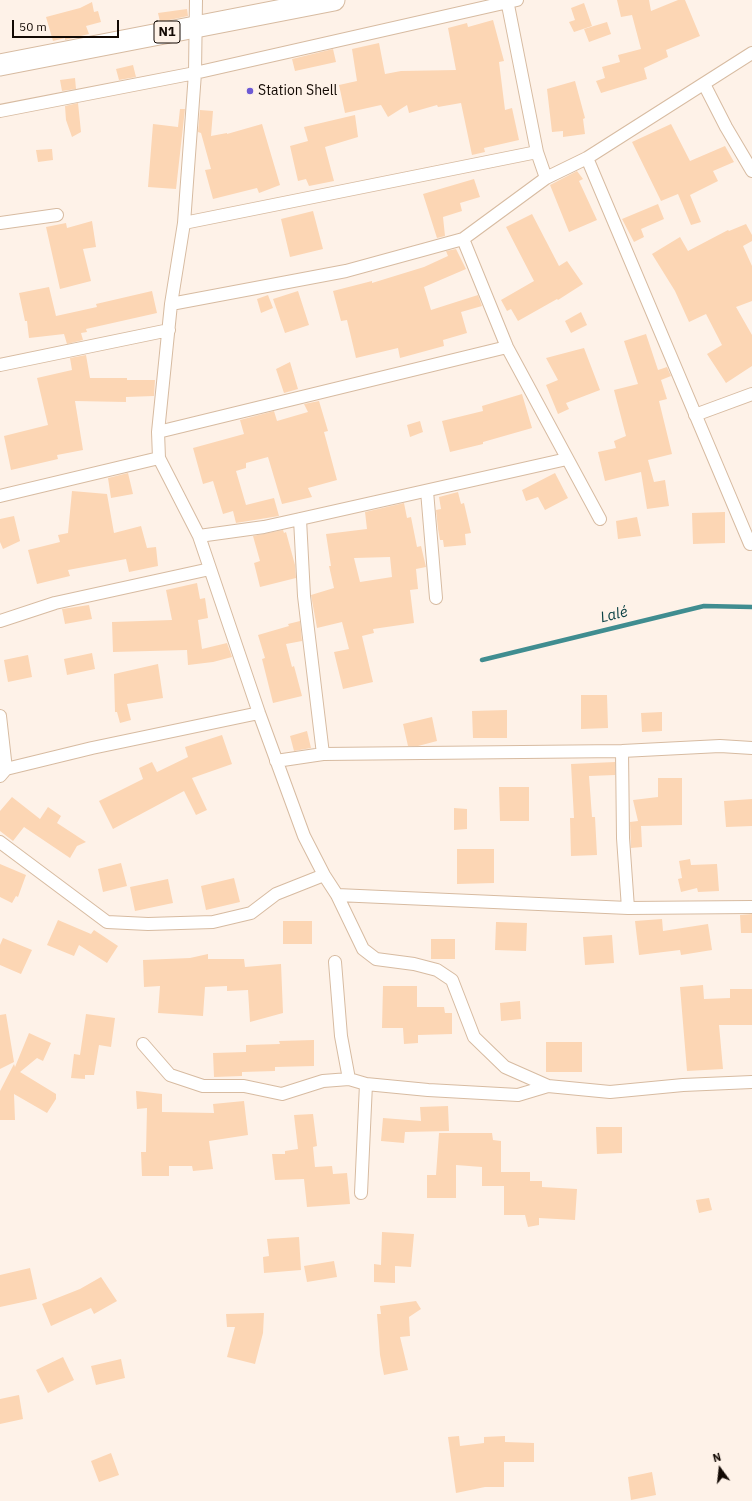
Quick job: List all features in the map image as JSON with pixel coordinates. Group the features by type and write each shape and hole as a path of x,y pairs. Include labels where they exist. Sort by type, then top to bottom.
{"highway":[{"name":"N1","path":"0,65 334,0"}],"street":[{"path":"196,0 195,74 184,223 171,304 158,432 159,458 199,536 276,761 304,836 324,875 338,895 363,949 376,959 414,964 437,970 452,980 474,1037 505,1067 548,1086 610,1092 683,1085 752,1082"},
{"path":"0,111 195,74 510,1 537,152 546,178"},
{"path":"171,304 346,271 462,239 546,178 587,158 752,53"},
{"path":"704,84 726,127 752,171"},
{"path":"184,223 537,152"},
{"path":"587,158 750,544"},
{"path":"0,223 57,215"},
{"path":"462,239 507,347 600,518"},
{"path":"0,365 169,330"},
{"path":"158,432 507,347"},
{"path":"696,415 752,394"},
{"path":"0,496 159,458"},
{"path":"199,536 300,520 567,458"},
{"path":"427,491 436,598"},
{"path":"300,520 304,596 323,754"},
{"path":"0,621 55,603 210,569"},
{"path":"0,716 3,773 92,748 259,713"},
{"path":"276,761 323,754 622,751 720,746 752,748"},
{"path":"622,751 623,838 628,908"},
{"path":"0,842 107,922 148,924 213,922 252,912 276,894 324,875"},
{"path":"338,895 628,908 752,907"},
{"path":"335,962 342,1036 349,1079"},
{"path":"143,1044 170,1075 202,1086 244,1086 282,1094 323,1081 349,1079 366,1084 518,1095 548,1086"},
{"path":"361,1193 366,1084"}],"building":[{"path":"617,0 649,0 651,11 678,0 685,0 700,36 666,50 668,57 644,68 647,79 601,93 596,81 605,78 602,67 620,62 618,55 641,49 632,15 621,17"},
{"path":"92,2 94,12 98,11 101,22 86,26 89,34 65,40 65,38 53,41 46,17 80,8"},
{"path":"584,3 592,26 574,32 569,22 575,20 571,8"},
{"path":"187,9 188,16 160,22 158,13"},
{"path":"493,20 504,61 499,62 505,110 512,108 519,140 484,148 485,152 472,155 461,103 438,107 437,105 409,113 407,105 388,117 381,105 345,113 339,85 357,81 352,49 379,43 385,74 401,71 456,70 448,28 467,23 468,27"},
{"path":"607,22 611,34 589,42 584,29"},
{"path":"333,49 336,62 295,71 292,59"},
{"path":"133,65 136,77 119,80 116,69"},
{"path":"75,78 76,89 62,91 60,80"},
{"path":"575,81 585,118 583,119 585,134 563,137 563,131 552,132 547,89"},
{"path":"78,103 81,132 72,137 66,120 65,106"},
{"path":"180,109 185,109 176,189 148,187 153,124 178,127"},
{"path":"200,110 213,111 211,136 227,134 262,124 280,185 259,193 257,188 213,199 205,170 211,169 201,133 198,132"},
{"path":"355,115 358,137 325,147 334,181 309,186 306,179 298,181 290,146 308,141 304,127"},
{"path":"671,124 690,161 725,146 734,162 713,171 718,181 690,195 701,222 691,225 678,194 661,201 632,142"},
{"path":"52,149 53,160 38,162 36,150"},
{"path":"577,171 583,179 579,181 597,220 569,232 550,185"},
{"path":"474,179 480,197 460,203 462,211 443,217 445,236 437,238 423,194"},
{"path":"658,204 664,219 641,229 644,237 634,242 622,219"},
{"path":"313,211 323,249 290,257 281,219"},
{"path":"532,214 559,266 567,261 583,284 558,300 557,299 518,321 511,309 507,311 501,300 534,281 506,227"},
{"path":"92,221 96,247 83,249 91,281 60,289 46,227 66,223 67,228"},
{"path":"746,224 752,235 752,241 743,246 752,266 752,301 736,307 752,335 752,366 726,383 707,354 722,345 706,314 689,322 675,291 652,254 680,237 688,251 728,230 729,231"},
{"path":"456,249 466,269 424,287 431,310 478,295 482,306 461,312 467,333 443,340 444,346 400,358 398,348 356,358 347,320 341,321 333,291 372,281 372,283 424,267 448,256 446,251"},
{"path":"49,287 56,316 97,307 96,304 152,291 157,313 86,329 87,332 81,333 83,340 67,344 64,334 29,338 27,321 25,321 19,293"},
{"path":"298,291 309,325 285,333 273,299"},
{"path":"268,295 273,308 261,313 257,299"},
{"path":"581,312 587,325 571,333 565,321"},
{"path":"646,334 658,370 667,367 671,376 661,380 667,399 659,401 672,454 648,460 654,482 665,480 669,506 647,509 641,472 605,481 598,452 616,448 614,441 626,436 614,390 638,384 624,341"},
{"path":"584,348 600,390 566,403 569,409 558,414 546,385 558,380 546,358"},
{"path":"86,355 90,378 155,380 154,396 126,397 126,402 75,401 83,450 57,455 58,459 11,470 4,436 48,425 37,378 72,370 70,358"},
{"path":"290,362 298,389 284,393 276,369"},
{"path":"522,394 532,428 483,442 483,444 450,452 442,421 483,411 482,406"},
{"path":"319,401 328,431 324,432 337,480 308,488 312,497 282,504 268,457 246,463 246,468 236,471 246,505 274,498 279,516 236,523 233,511 223,514 213,481 203,484 193,448 244,434 240,420 274,411 277,421 308,412 304,404"},
{"path":"420,421 423,432 410,437 407,425"},
{"path":"128,473 133,494 111,498 108,478"},
{"path":"555,473 568,498 545,510 538,497 526,501 522,490"},
{"path":"72,491 107,494 114,533 141,526 147,548 156,547 158,566 129,572 126,559 68,570 70,576 37,584 28,550 60,542 58,535 68,533"},
{"path":"458,492 461,504 464,503 471,533 465,534 466,545 444,547 443,540 440,540 436,510 441,509 439,497"},
{"path":"404,503 407,518 411,517 417,547 421,546 426,567 416,569 418,589 410,590 414,623 373,629 374,633 362,636 373,682 343,689 334,652 349,649 342,622 317,628 311,595 334,588 329,566 331,566 326,534 367,529 365,512","holes":["390,557 392,577 360,582 354,558"]},
{"path":"725,512 725,543 693,544 692,513"},
{"path":"14,516 20,541 3,549 0,542 0,519"},
{"path":"637,517 641,536 618,539 616,521"},
{"path":"283,530 284,533 286,532 295,565 296,578 260,587 254,563 260,561 253,536"},
{"path":"197,583 200,599 205,598 208,618 198,620 202,649 227,643 232,657 213,662 188,665 187,650 113,652 112,622 172,620 166,590"},
{"path":"89,605 92,619 65,624 62,609"},
{"path":"300,621 302,641 286,644 302,696 273,703 262,659 265,658 258,635 289,626 288,624"},
{"path":"92,653 95,669 67,675 64,659"},
{"path":"28,655 32,677 8,682 4,660"},
{"path":"158,664 163,698 127,704 131,720 120,723 117,712 115,712 114,674"},
{"path":"581,695 607,695 608,728 581,729"},
{"path":"507,710 507,738 473,738 472,711"},
{"path":"662,712 662,731 642,732 641,713"},
{"path":"432,717 437,741 418,746 408,746 403,724"},
{"path":"307,731 311,748 294,751 290,736"},
{"path":"222,735 232,764 192,778 207,810 196,815 184,791 113,829 99,801 143,779 139,768 152,762 157,772 188,757 185,747"},
{"path":"615,762 615,775 589,776 592,817 595,817 597,855 571,856 570,818 574,818 571,764"},
{"path":"658,778 682,778 682,825 641,826 642,847 631,848 630,822 638,821 633,800 658,797"},
{"path":"499,787 529,787 529,821 500,821"},
{"path":"12,797 40,819 48,807 61,816 57,823 86,842 77,846 70,858 24,827 13,841 0,831 0,811"},
{"path":"752,799 752,826 726,827 724,801"},
{"path":"454,808 467,809 467,829 454,830"},
{"path":"457,849 494,849 494,883 457,884"},
{"path":"690,859 691,865 717,864 719,891 698,892 697,888 681,892 678,879 682,878 679,861"},
{"path":"121,863 127,886 103,892 98,869"},
{"path":"0,864 26,875 18,897 16,896 12,903 0,897"},
{"path":"234,878 240,902 206,910 201,886"},
{"path":"168,879 173,903 135,911 130,887"},
{"path":"752,914 752,933 741,933 740,915"},
{"path":"662,919 663,931 708,924 712,950 681,955 680,950 639,955 635,921"},
{"path":"58,920 91,934 94,930 118,946 107,963 79,945 74,956 47,945"},
{"path":"283,921 312,921 312,944 283,944"},
{"path":"496,922 527,923 526,951 495,950"},
{"path":"612,935 614,963 585,965 583,937"},
{"path":"3,938 32,950 21,974 0,965 0,945"},
{"path":"431,939 455,939 455,959 431,959"},
{"path":"208,954 208,959 244,959 245,967 281,964 283,1013 250,1022 248,990 227,991 227,986 205,987 203,1016 158,1013 160,986 144,987 143,960 190,958"},
{"path":"703,985 704,999 730,998 730,989 752,989 752,1025 719,1025 723,1069 687,1071 680,987"},
{"path":"383,986 417,986 417,1007 444,1007 445,1013 452,1013 452,1034 418,1035 418,1043 404,1044 403,1028 382,1028"},
{"path":"520,1001 521,1019 501,1021 500,1003"},
{"path":"6,1014 14,1062 0,1069 0,1015"},
{"path":"86,1014 115,1018 111,1047 99,1045 94,1075 85,1075 85,1079 71,1078 74,1054 80,1055"},
{"path":"29,1033 51,1043 43,1061 37,1058 20,1072 56,1094 56,1099 47,1113 14,1094 15,1120 0,1120 0,1091 14,1064 15,1067"},
{"path":"314,1040 314,1066 275,1067 275,1071 242,1072 242,1076 214,1077 213,1053 246,1052 246,1045 280,1044 279,1041"},
{"path":"546,1042 582,1042 582,1072 546,1072"},
{"path":"136,1091 162,1094 162,1112 214,1113 213,1104 244,1101 248,1135 209,1141 213,1169 193,1171 192,1166 169,1166 169,1176 142,1176 141,1152 146,1152 147,1108 137,1109"},
{"path":"448,1106 449,1131 405,1132 404,1143 381,1141 383,1118 421,1121 420,1107"},
{"path":"313,1114 317,1146 313,1147 315,1167 332,1166 333,1174 347,1173 350,1204 307,1207 304,1179 275,1180 272,1154 285,1154 285,1151 298,1149 294,1115"},
{"path":"596,1127 622,1127 622,1153 597,1154"},
{"path":"439,1133 492,1133 493,1140 501,1141 501,1172 530,1172 530,1181 542,1181 542,1187 577,1189 575,1220 539,1218 539,1225 528,1227 525,1215 504,1215 504,1186 482,1186 482,1167 456,1165 456,1198 427,1198 427,1175 436,1175"},
{"path":"709,1198 712,1210 699,1213 696,1200"},
{"path":"382,1232 414,1234 411,1267 395,1266 395,1283 374,1282 374,1264 381,1265"},
{"path":"299,1237 301,1270 264,1273 263,1257 269,1256 267,1239"},
{"path":"334,1261 337,1277 307,1282 304,1266"},
{"path":"30,1268 37,1299 0,1307 0,1275"},
{"path":"101,1277 117,1301 94,1314 91,1308 51,1326 42,1304 80,1289"},
{"path":"416,1301 421,1309 409,1317 410,1336 400,1337 408,1370 384,1375 380,1355 377,1314 381,1314 380,1306"},
{"path":"264,1313 263,1333 255,1364 227,1357 235,1327 227,1327 226,1314"},
{"path":"63,1357 74,1380 48,1393 36,1370"},
{"path":"121,1359 125,1378 96,1385 91,1366"},
{"path":"19,1395 23,1419 0,1424 0,1399"},
{"path":"459,1436 460,1446 484,1443 484,1437 505,1436 505,1442 534,1443 534,1462 504,1462 504,1487 485,1487 456,1493 448,1437"},
{"path":"111,1453 119,1475 99,1482 91,1461"},
{"path":"652,1472 656,1495 631,1500 628,1477"}],"waterway":[{"name":"Lalé","path":"482,660 704,606 752,607"}],"place":[{"name":"Station Shell","path":"250,91"}]}
